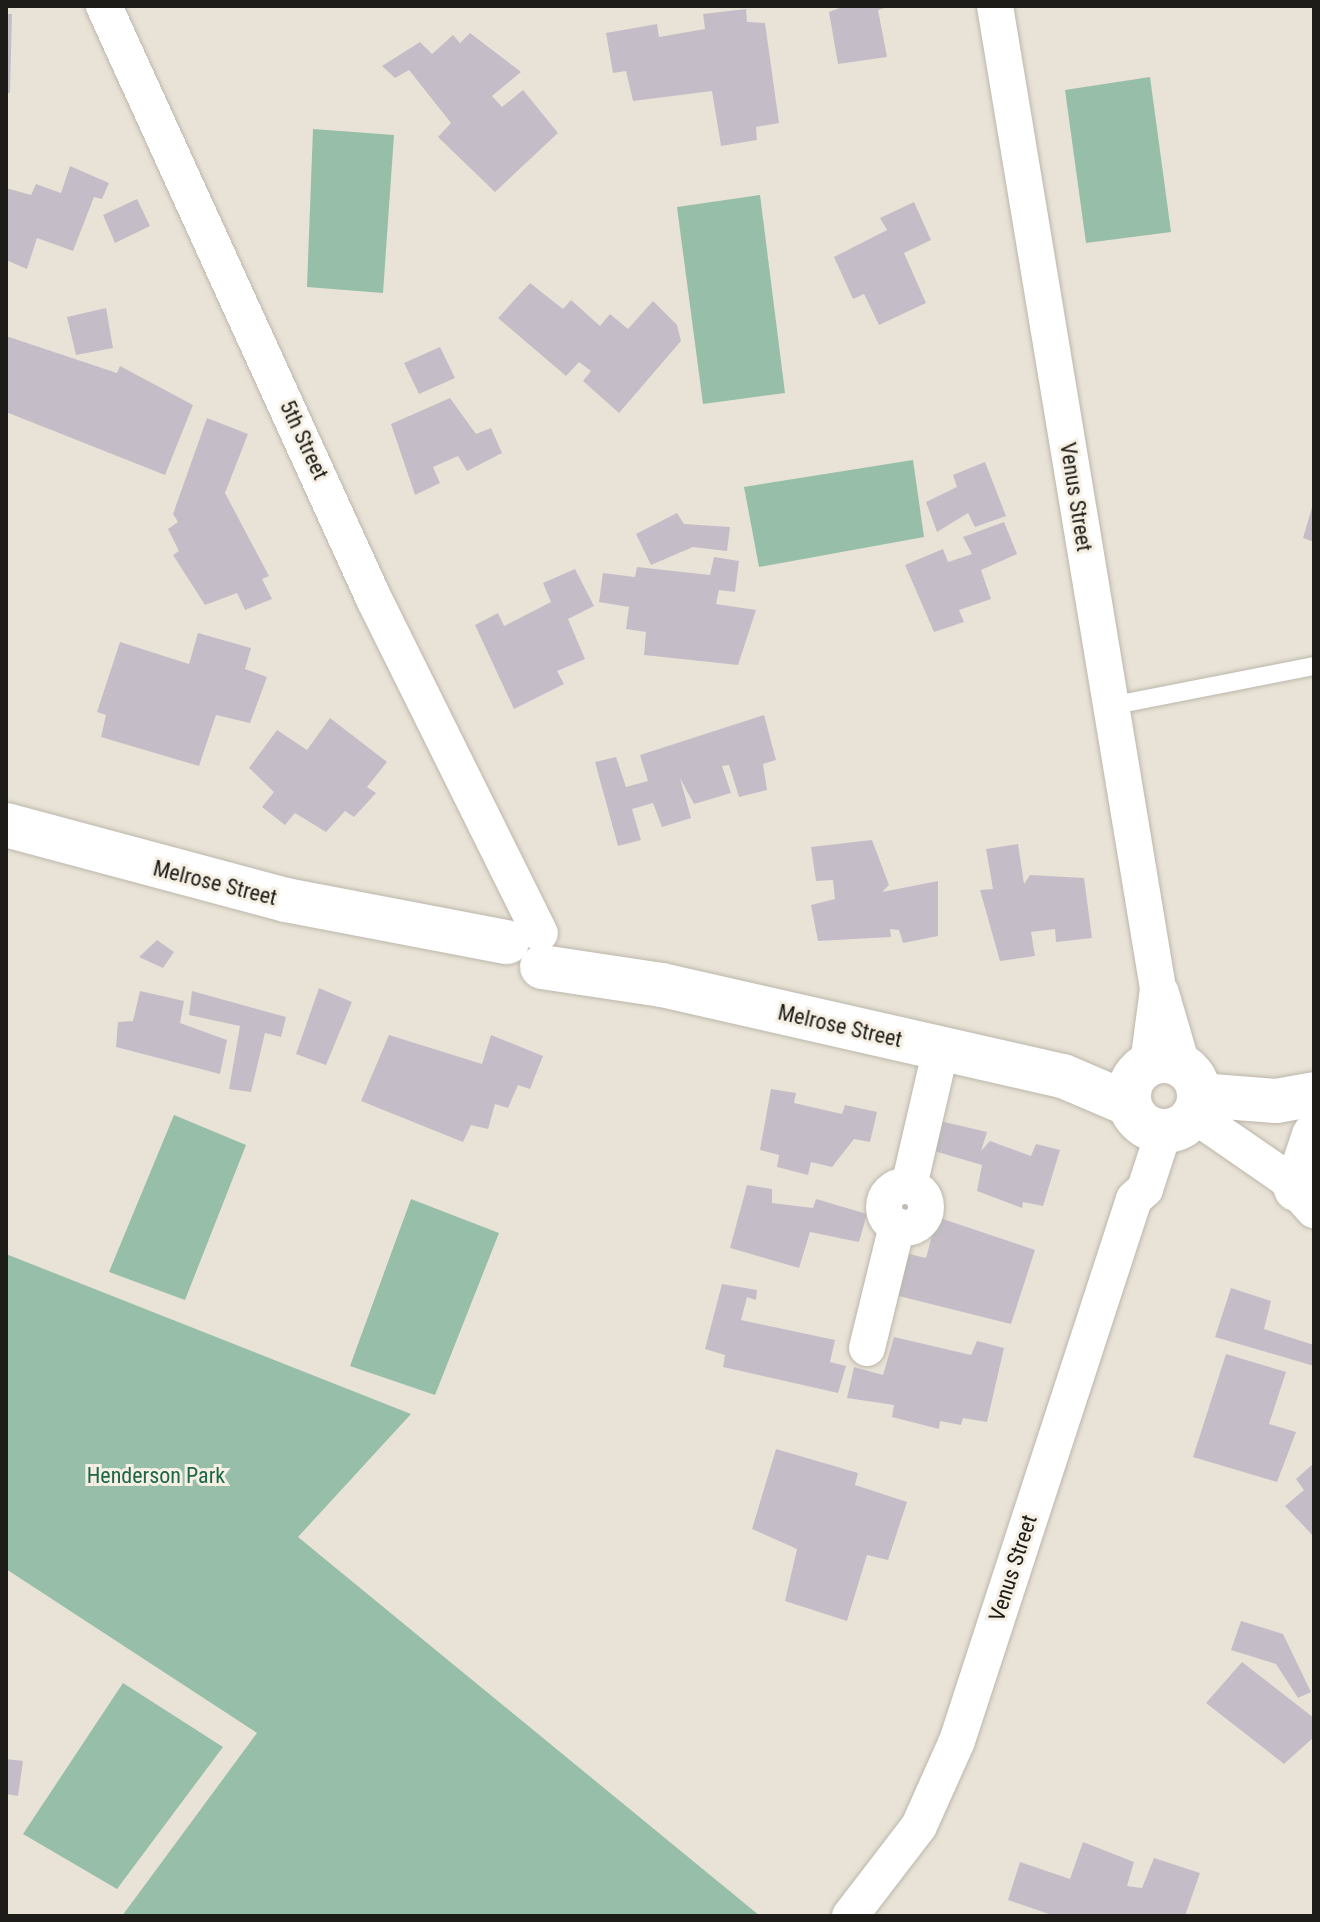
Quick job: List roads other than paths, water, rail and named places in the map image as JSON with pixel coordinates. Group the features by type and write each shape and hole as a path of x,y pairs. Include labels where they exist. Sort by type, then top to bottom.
{"street":[{"name":"5th Street","path":"104,6 505,873 526,948"},
{"name":"Venus Street","path":"850,1916 919,1826 957,1741 1134,1199 1145,1189 1168,1096 1158,989 995,6"},
{"name":"Melrose Street","path":"6,825 427,932 436,945 526,948 600,981 617,977 1063,1076 1168,1096 1273,1084 1304,1094"},
{"path":"867,1348 897,1226 884,1204 893,1189 909,1186 941,1048"},
{"path":"1168,1096 1265,1141 1298,1192"},
{"path":"1298,1192 1314,1135"}],"lane":[{"path":"1110,706 1314,666"}],"park label":[{"name":"Henderson Park","path":"156,1476"}]}
